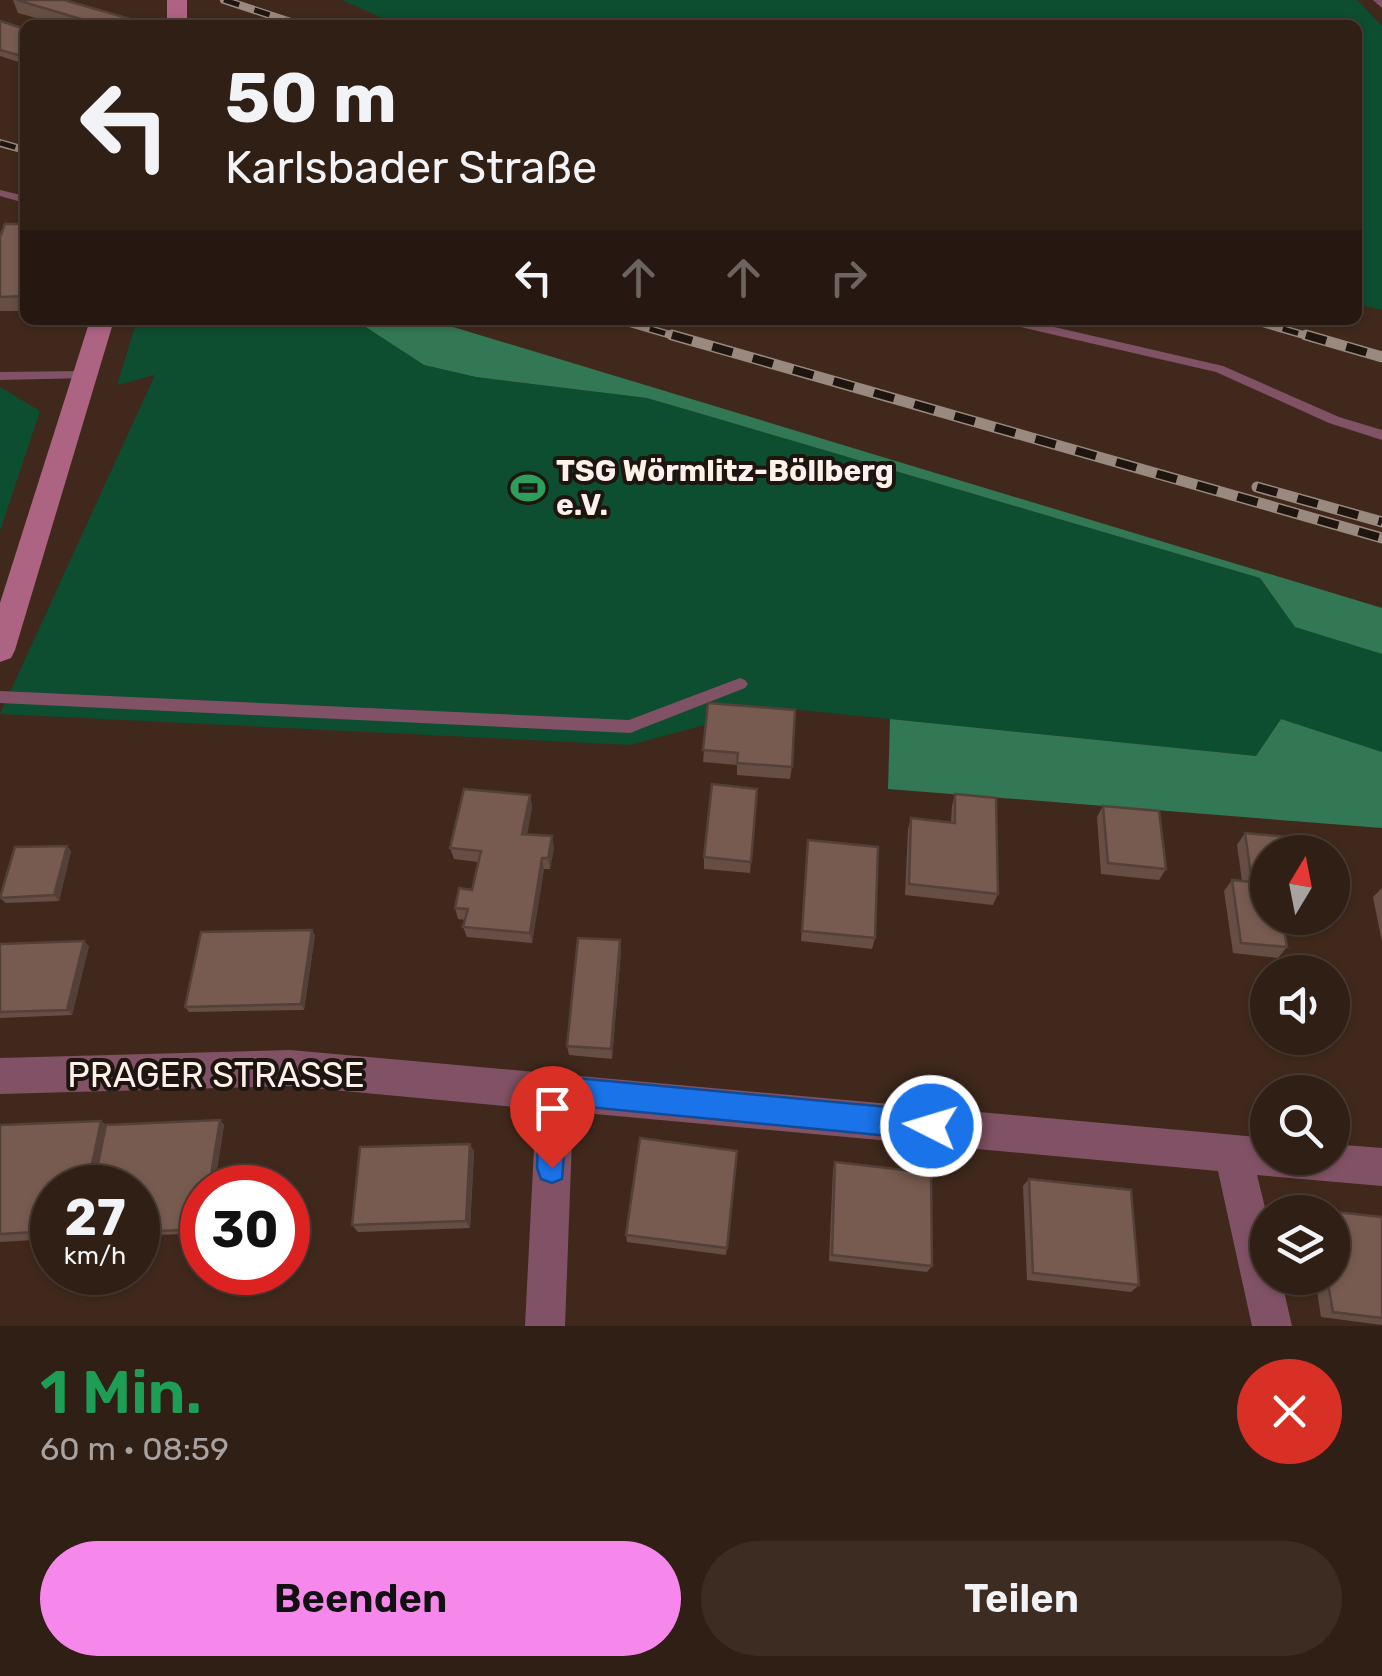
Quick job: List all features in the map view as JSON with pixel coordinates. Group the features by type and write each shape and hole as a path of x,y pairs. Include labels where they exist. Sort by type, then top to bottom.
{"street":[{"path":"0,650 100,325"},
{"name":"PRAGER STRASSE","path":"0,1076 290,1068 1250,1155"},
{"path":"545,1326 554,1090"},
{"name":"PRAGER STRASSE","path":"1350,1164 1382,1167"},
{"path":"1258,1175 1272,1326"}],"lane":[{"path":"1029,325 1220,369 1334,420 1382,436"},
{"path":"0,376 84,375"},
{"path":"0,696 630,727 740,684"}],"green space":[{"path":"342,0 1357,0 1382,26 1382,310 1362,305 1362,20 387,20"},
{"name":"TSG Wörmlitz-Böllberg e.V.","path":"135,325 363,325 424,365 476,377 647,398 1260,578 1295,627 1382,654 1382,752 1281,719 1256,756 771,707 630,745 0,714 155,375 117,385"},
{"path":"363,325 447,325 1382,608 1382,654 1295,627 1260,578 647,398 476,377 424,365"},
{"path":"0,387 40,411 0,531"},
{"path":"890,719 1256,756 1281,719 1382,752 1382,828 888,789"}],"building":[{"path":"17,0 64,0 134,20 84,20"},
{"path":"0,21 20,27 20,56 0,50"},
{"path":"5,224 20,224 20,296 0,297 0,237"},
{"path":"708,703 795,710 792,767 737,763 738,753 703,750"},
{"path":"712,784 757,789 751,862 704,857"},
{"path":"464,789 530,795 522,834 552,836 548,858 542,858 530,933 463,927 468,909 455,908 459,888 472,890 481,851 450,848"},
{"path":"955,794 996,798 998,894 909,884 911,818 955,823"},
{"path":"1103,806 1159,811 1166,869 1108,863"},
{"path":"1245,833 1266,835 1250,835 1250,868"},
{"path":"808,840 878,847 875,938 802,931"},
{"path":"67,846 54,895 0,898 15,847"},
{"path":"1232,880 1250,882 1250,935 1285,935 1287,947 1241,943"},
{"path":"312,930 301,1004 185,1007 201,932"},
{"path":"578,938 620,940 611,1049 567,1046"},
{"path":"84,941 67,1010 0,1012 0,944"},
{"path":"220,1120 213,1165 180,1165 180,1230 160,1231 160,1165 98,1165 106,1125"},
{"path":"101,1121 92,1165 30,1165 30,1232 0,1234 0,1125"},
{"path":"640,1138 737,1151 727,1248 626,1235"},
{"path":"470,1144 466,1221 352,1225 360,1147"},
{"path":"835,1162 931,1173 932,1266 832,1255"},
{"path":"1029,1179 1131,1190 1139,1285 1033,1273"},
{"path":"1350,1214 1382,1217 1382,1318 1333,1312 1330,1295 1350,1295"}],"railway":[{"path":"224,0 285,20"},
{"path":"0,143 20,149"},
{"path":"636,325 681,338"},
{"path":"1269,325 1314,338"},
{"path":"672,335 1382,538"},
{"path":"1306,335 1382,357"},
{"path":"1257,487 1382,522"}],"place":[{"name":"TSG Wörmlitz-Böllberg e.V.","path":"528,488"}],"route":[{"path":"552,1168 554,1090 931,1126"}]}
